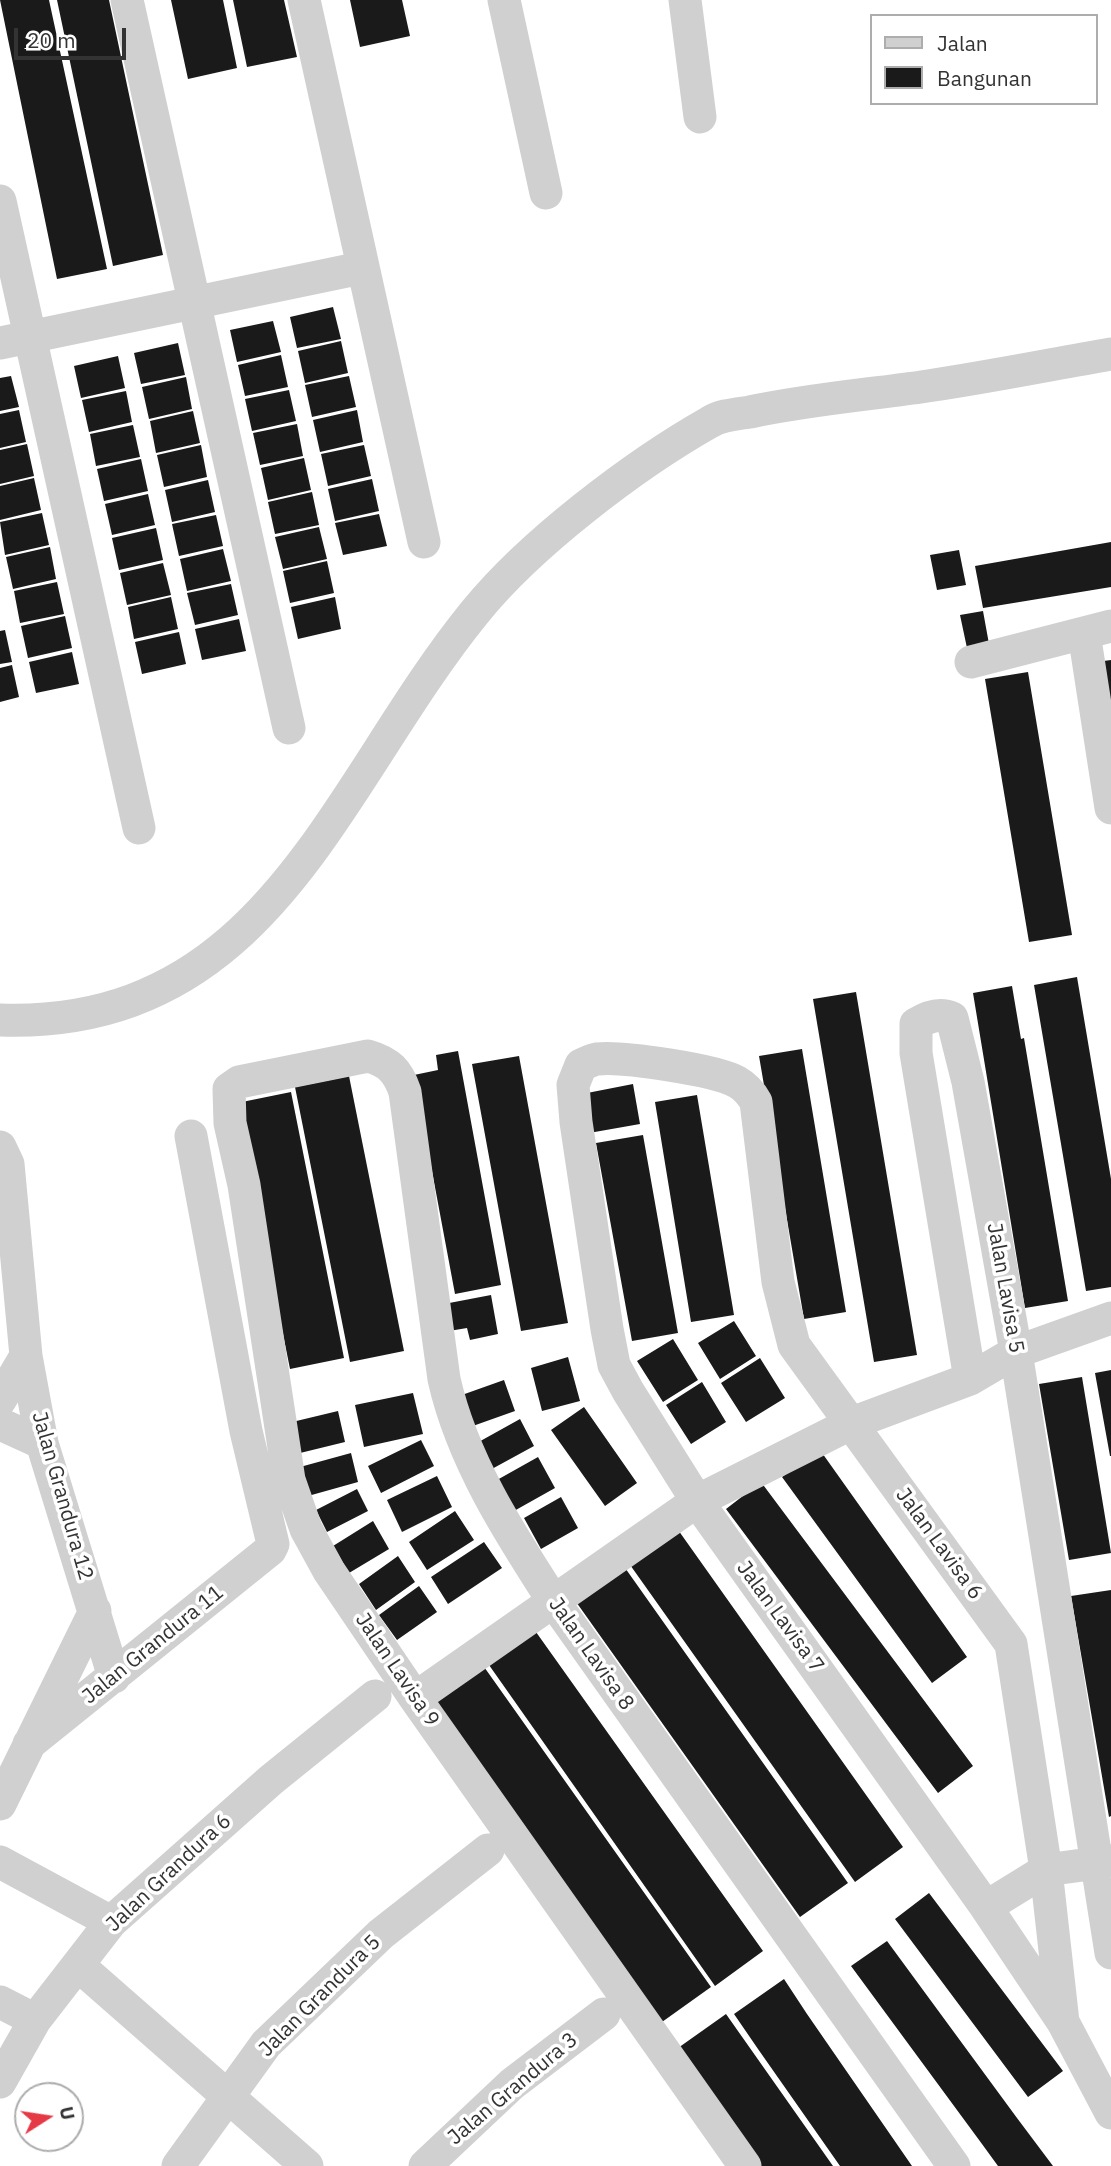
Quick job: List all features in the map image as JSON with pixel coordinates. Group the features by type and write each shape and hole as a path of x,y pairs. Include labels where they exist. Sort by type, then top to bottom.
{"street":[{"path":"127,0 289,728"},
{"path":"303,0 424,542"},
{"path":"504,0 546,193"},
{"path":"685,0 700,117"},
{"path":"0,201 15,340 139,828"},
{"path":"15,340 361,268"},
{"path":"0,1020 78,1017 114,1007 179,980 219,953 267,909 313,852 428,671 509,573 623,480 714,419 783,405 925,386 1111,355"},
{"path":"971,662 1098,629 1111,808"},
{"name":"Jalan Lavisa 5","path":"970,1380 915,1053 916,1024 927,1017 944,1014 952,1018 959,1040 1016,1352 1105,1862 1111,1954"},
{"name":"Jalan Lavisa 9","path":"395,1070 384,1061 368,1056 239,1082 229,1089 228,1100 289,1479 306,1529 329,1570 415,1698 745,2166"},
{"name":"Jalan Lavisa 7","path":"750,1091 737,1082 716,1074 624,1060 595,1059 581,1065 575,1073 573,1085 576,1122 614,1365 696,1501 986,1907 1063,2022 1111,2113"},
{"name":"Jalan Lavisa 8","path":"395,1070 405,1092 428,1267 451,1411 467,1450 554,1602 954,2166"},
{"name":"Jalan Lavisa 6","path":"750,1091 759,1114 778,1282 794,1345 1011,1644 1046,1870 1063,2022"},
{"name":"Jalan Grandura 11","path":"29,1744 270,1550 273,1544 246,1431 191,1136"},
{"name":"Jalan Grandura 12","path":"0,1147 8,1164 26,1356 43,1443 114,1677"},
{"path":"415,1698 696,1501 852,1423 970,1380 1016,1352 1111,1318"},
{"path":"0,1400 26,1356"},
{"path":"0,1424 43,1443"},
{"name":"Jalan Grandura 11","path":"0,1804 95,1611"},
{"name":"Jalan Grandura 6","path":"0,2082 35,2021 111,1922 271,1780 376,1696"},
{"name":"Jalan Grandura 5","path":"178,2166 267,2044 381,1934 488,1850"},
{"path":"0,1862 111,1922"},
{"path":"986,1907 1046,1870 1105,1862"},
{"path":"79,1966 307,2166"},
{"path":"0,2002 35,2021"},
{"name":"Jalan Grandura 3","path":"425,2166 512,2084 604,2014"}],"building":[{"path":"0,0 49,0 107,269 57,279"},
{"path":"57,0 109,0 163,255 113,266"},
{"path":"171,0 223,0 237,68 188,79"},
{"path":"233,0 284,0 297,57 247,67"},
{"path":"350,0 402,0 410,36 360,47"},
{"path":"333,307 341,339 297,348 290,317"},
{"path":"273,321 281,352 237,362 230,330"},
{"path":"341,341 348,373 305,383 298,351"},
{"path":"178,343 185,375 141,384 134,353"},
{"path":"281,355 288,387 245,396 238,365"},
{"path":"118,356 125,388 81,398 74,366"},
{"path":"11,376 19,407 0,411 0,378"},
{"path":"349,376 356,407 312,417 305,385"},
{"path":"186,377 192,409 149,419 142,387"},
{"path":"289,390 296,421 252,431 245,399"},
{"path":"126,391 132,422 89,432 82,400"},
{"path":"19,410 26,442 0,448 0,414"},
{"path":"357,410 363,442 320,452 313,420"},
{"path":"193,411 200,443 156,453 150,421"},
{"path":"297,424 303,456 260,465 253,433"},
{"path":"133,425 140,457 96,466 90,434"},
{"path":"27,444 34,476 0,484 0,450"},
{"path":"201,445 207,477 164,487 157,455"},
{"path":"364,445 371,476 328,486 321,454"},
{"path":"304,458 311,490 268,500 261,468"},
{"path":"141,459 148,491 104,501 97,469"},
{"path":"34,478 41,510 0,520 0,486"},
{"path":"372,479 379,511 335,521 328,489"},
{"path":"208,480 215,512 172,522 165,490"},
{"path":"312,492 319,525 275,534 268,502"},
{"path":"148,494 155,525 112,535 105,504"},
{"path":"42,513 49,545 5,555 0,522"},
{"path":"379,514 387,546 343,555 335,523"},
{"path":"216,515 223,546 179,556 172,524"},
{"path":"319,527 327,559 283,569 275,537"},
{"path":"156,528 163,560 119,570 112,538"},
{"path":"1111,542 1111,587 983,608 975,566"},
{"path":"50,547 56,579 13,589 6,557"},
{"path":"223,549 231,581 187,591 180,559"},
{"path":"959,550 966,585 937,590 930,555"},
{"path":"327,561 334,593 290,603 283,571"},
{"path":"163,563 171,595 127,605 120,573"},
{"path":"57,582 64,614 20,623 14,591"},
{"path":"231,584 238,615 195,625 187,593"},
{"path":"171,597 178,629 134,639 128,607"},
{"path":"335,597 341,629 298,639 291,607"},
{"path":"983,611 989,644 967,648 960,615"},
{"path":"65,616 72,648 28,658 21,626"},
{"path":"239,619 246,651 202,660 195,629"},
{"path":"5,630 12,662 0,664 0,631"},
{"path":"179,632 186,664 142,674 135,642"},
{"path":"72,652 79,684 36,693 29,662"},
{"path":"1111,660 1111,739 1096,662"},
{"path":"12,665 19,697 0,702 0,668"},
{"path":"1028,672 1072,935 1029,942 985,679"},
{"path":"1077,977 1111,1179 1111,1287 1086,1291 1034,985"},
{"path":"1012,986 1021,1039 1024,1038 1068,1301 1025,1308 973,993"},
{"path":"856,992 917,1355 874,1362 813,999"},
{"path":"802,1049 846,1312 804,1319 759,1056"},
{"path":"458,1051 501,1285 455,1294 414,1075 438,1070 436,1055"},
{"path":"519,1056 568,1323 521,1331 472,1064"},
{"path":"349,1076 404,1351 350,1362 295,1087"},
{"path":"633,1084 640,1124 589,1133 582,1094"},
{"path":"291,1092 344,1358 290,1369 237,1103"},
{"path":"697,1095 734,1315 691,1322 655,1102"},
{"path":"643,1135 678,1333 632,1341 596,1143"},
{"path":"491,1295 498,1334 470,1340 467,1328 449,1331 444,1304"},
{"path":"734,1321 756,1356 720,1379 698,1343"},
{"path":"673,1339 698,1380 663,1402 637,1361"},
{"path":"568,1357 580,1401 542,1411 531,1368"},
{"path":"760,1358 785,1398 746,1422 721,1383"},
{"path":"1111,1370 1111,1456 1110,1456 1095,1373"},
{"path":"1082,1377 1111,1553 1069,1560 1039,1384"},
{"path":"504,1380 515,1411 470,1427 459,1396"},
{"path":"702,1382 726,1422 691,1444 666,1405"},
{"path":"413,1393 423,1434 364,1447 355,1405"},
{"path":"584,1407 637,1483 605,1506 551,1430"},
{"path":"338,1411 345,1442 296,1454 288,1423"},
{"path":"520,1419 534,1446 490,1470 475,1444"},
{"path":"421,1440 434,1466 381,1493 368,1466"},
{"path":"820,1450 967,1657 932,1683 782,1477"},
{"path":"351,1453 358,1482 308,1496 300,1467"},
{"path":"538,1457 555,1488 514,1511 497,1480"},
{"path":"437,1476 452,1507 402,1532 387,1500"},
{"path":"761,1482 973,1766 938,1793 726,1509"},
{"path":"357,1489 368,1511 327,1532 316,1510"},
{"path":"561,1497 578,1528 541,1549 524,1518"},
{"path":"455,1511 474,1540 427,1570 409,1542"},
{"path":"373,1521 389,1549 349,1573 333,1546"},
{"path":"676,1527 903,1847 855,1882 628,1562"},
{"path":"484,1542 502,1568 448,1604 431,1577"},
{"path":"398,1556 415,1582 376,1610 359,1584"},
{"path":"623,1565 848,1883 800,1917 574,1599"},
{"path":"419,1586 437,1612 397,1640 379,1615"},
{"path":"1111,1590 1111,1816 1109,1817 1071,1596"},
{"path":"536,1632 763,1951 715,1986 489,1665"},
{"path":"482,1664 711,1987 662,2022 433,1699"},
{"path":"929,1893 1063,2071 1028,2097 895,1919"},
{"path":"887,1941 1053,2166 998,2166 851,1966"},
{"path":"784,1979 912,2166 840,2166 734,2014"},
{"path":"726,2014 833,2166 760,2166 678,2048"}]}
